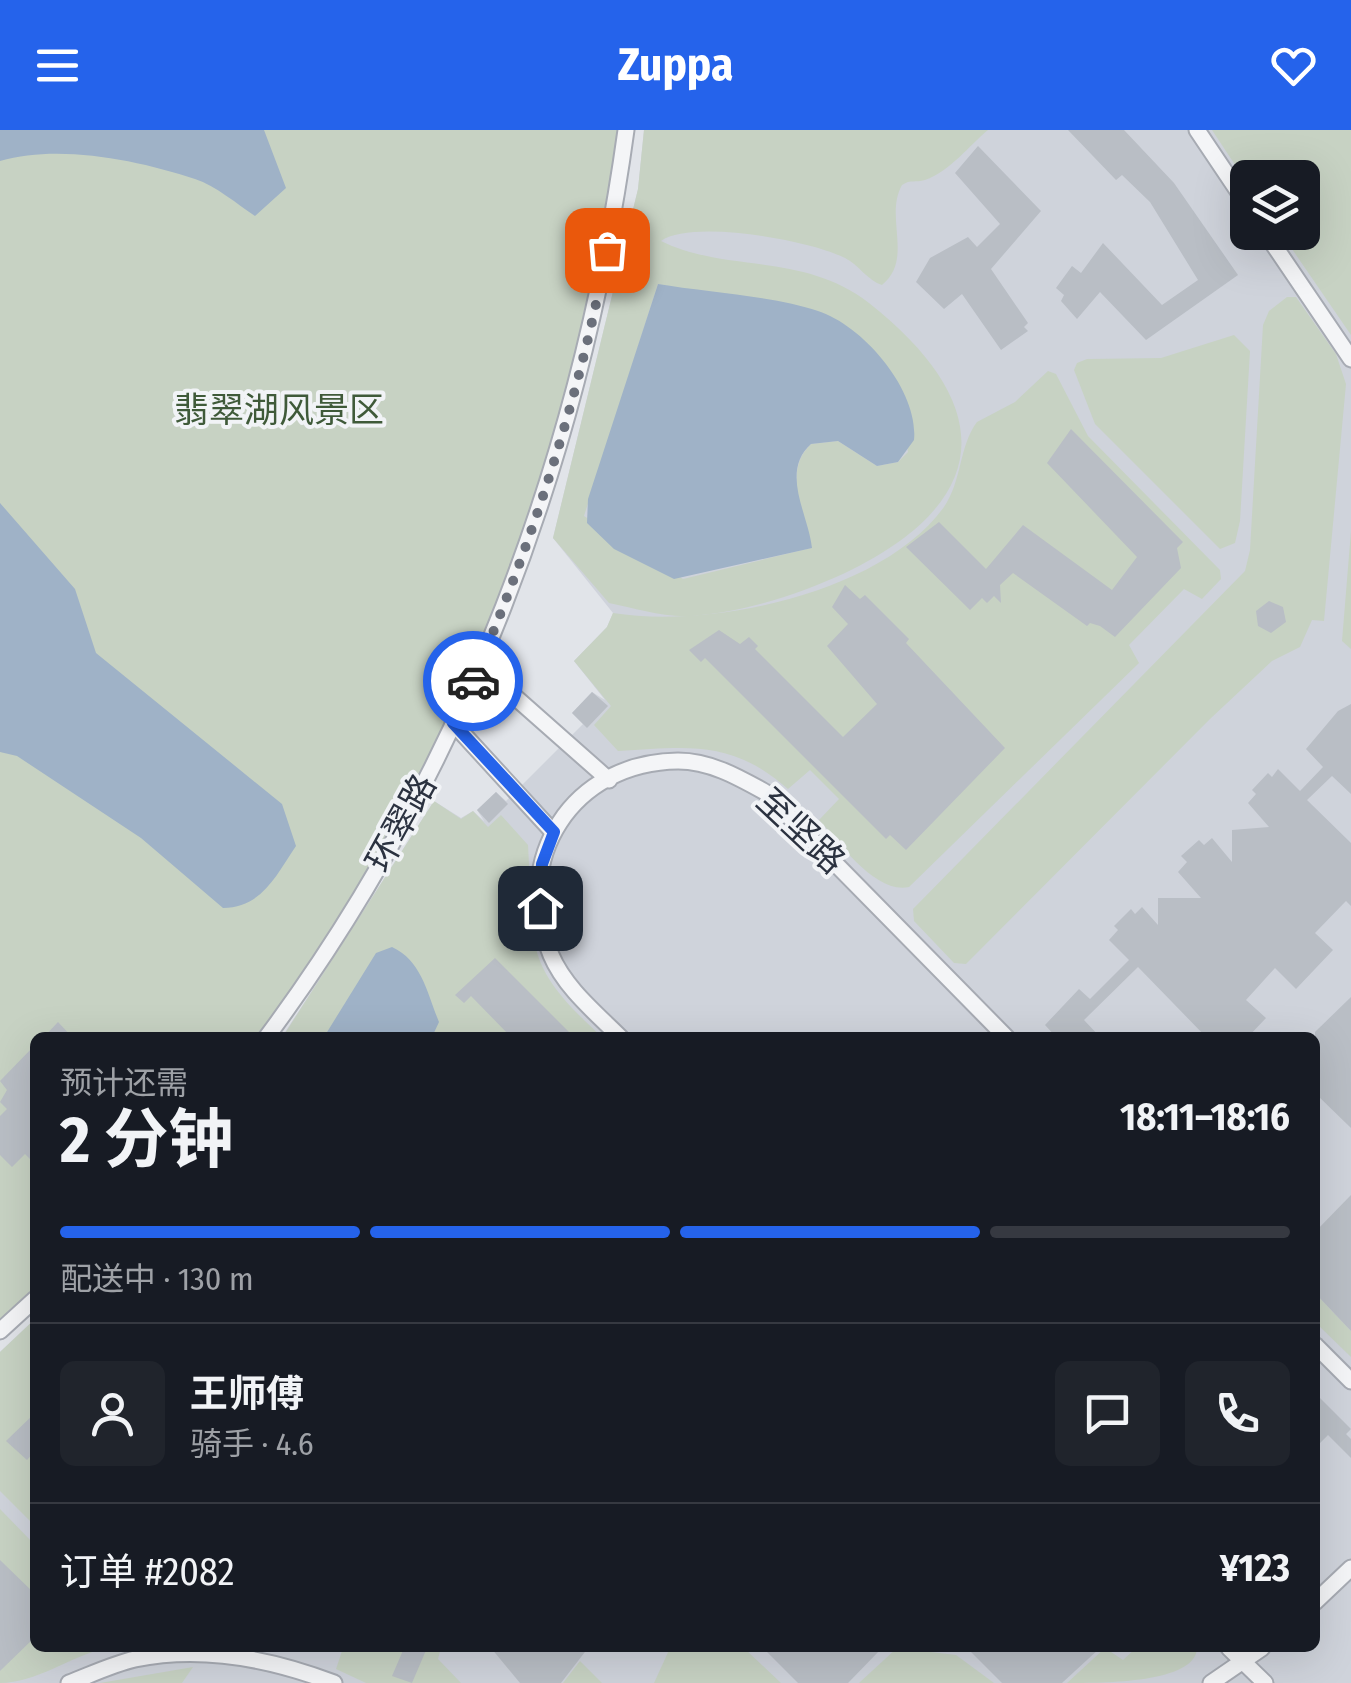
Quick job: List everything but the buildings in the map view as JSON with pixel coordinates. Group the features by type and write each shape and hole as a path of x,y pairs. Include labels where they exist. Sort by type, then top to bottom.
{"street":[{"name":"环翠路","path":"270,1032 368,882 480,666 522,558 571,408 601,282 626,130"},
{"path":"1197,130 1230,179"},
{"path":"1277,250 1351,359"},
{"path":"480,666 609,780"},
{"path":"453,723 554,832"},
{"name":"至坚路","path":"615,1032 564,977 544,937 540,881 554,832 579,797 609,780 660,762 680,761 735,775 764,792 1001,1032"},
{"path":"0,1331 30,1303"},
{"path":"1320,1350 1351,1382"},
{"path":"1320,1597 1351,1568"},
{"path":"1234,1652 1265,1683"},
{"path":"1211,1683 1257,1652"},
{"path":"68,1683 136,1659 226,1655 282,1664 334,1683"}],"shaded area":[{"path":"644,130 1351,130 1351,1683 0,1683 0,1352 30,1324 30,1652 1320,1652 1320,1032 285,1032 434,801 461,818 473,811 484,821 477,810 496,792 506,801 583,724 572,713 592,692 605,700 574,661 607,627 613,613 553,538 638,189"}],"green space":[{"name":"翡翠湖风景区","path":"0,130 626,130 613,218 535,522 423,784 269,1032 30,1032 30,1304 0,1331"},
{"path":"644,130 988,130 943,171 902,185 896,210 896,263 882,285 845,258 780,239 698,232 661,241 711,257 791,269 844,287 869,303 911,341 940,378 957,414 961,449 952,483 930,515 894,545 845,573 789,595 732,611 681,616 609,603 553,538 638,189","holes":["658,284 847,328 895,378 908,452 898,462 877,466 838,441 811,444 802,455 796,480 811,548 683,579 584,516"]},
{"path":"1212,130 1351,130 1351,335 1293,250 1320,250 1320,160 1232,160"},
{"path":"1287,297 1296,297 1336,354 1346,384 1324,621 1312,620 1300,647 1272,661 1210,719 966,964 954,963 914,921 913,909 1245,571 1250,550 1263,325 1269,311"},
{"path":"1234,335 1250,351 1240,521 1235,543 1220,549 1095,424 1074,370 1077,363 1087,359 1161,358"},
{"path":"1048,371 1056,374 1088,436 1220,570 1221,579 1202,599 1184,589 1129,645 1139,663 909,887 896,887 871,875 819,820 839,799 810,770 788,789 747,761 728,754 688,748 618,751 594,725 611,706 574,661 607,627 613,613 653,617 744,609 838,583 880,562 916,537 944,507 977,422 1015,402"},
{"path":"1351,531 1351,649 1342,641"},
{"path":"434,801 461,819 473,811 488,827 501,815 528,845 537,952 557,990 597,1032 286,1032"},
{"path":"1320,1298 1351,1331 1351,1357 1320,1327"},
{"path":"30,1324 30,1521 0,1491 0,1352"},
{"path":"0,1509 30,1540 30,1652 94,1652 27,1679 0,1683"},
{"path":"342,1652 440,1652 438,1659 461,1683 366,1683 336,1669"},
{"path":"668,1652 748,1652 781,1683 654,1683"},
{"path":"893,1652 931,1652 956,1655 994,1683 859,1683"},
{"path":"1101,1652 1111,1652 1123,1660 1132,1652 1196,1652 1193,1660 1181,1668 1146,1679 1067,1683"},
{"path":"580,1661 602,1683 563,1683"},
{"path":"193,1667 182,1683 100,1683"}],"water":[{"path":"0,130 264,130 286,188 255,216 203,182 148,166 72,154 0,161"},
{"path":"658,284 760,298 818,311 836,319 870,345 898,382 908,401 914,440 898,462 877,466 838,441 811,444 802,455 798,493 812,548 674,579 614,549 587,523 588,499"},
{"path":"0,503 75,589 96,653 282,804 296,846 258,896 223,908 141,838 17,756 0,752"},
{"path":"392,947 417,969 439,1022 434,1032 327,1032 376,953"}],"way so far":[{"path":"473,681 516,577 559,451 607,250"}],"route":[{"path":"473,681 453,723 554,832 542,864 540,908"}]}
